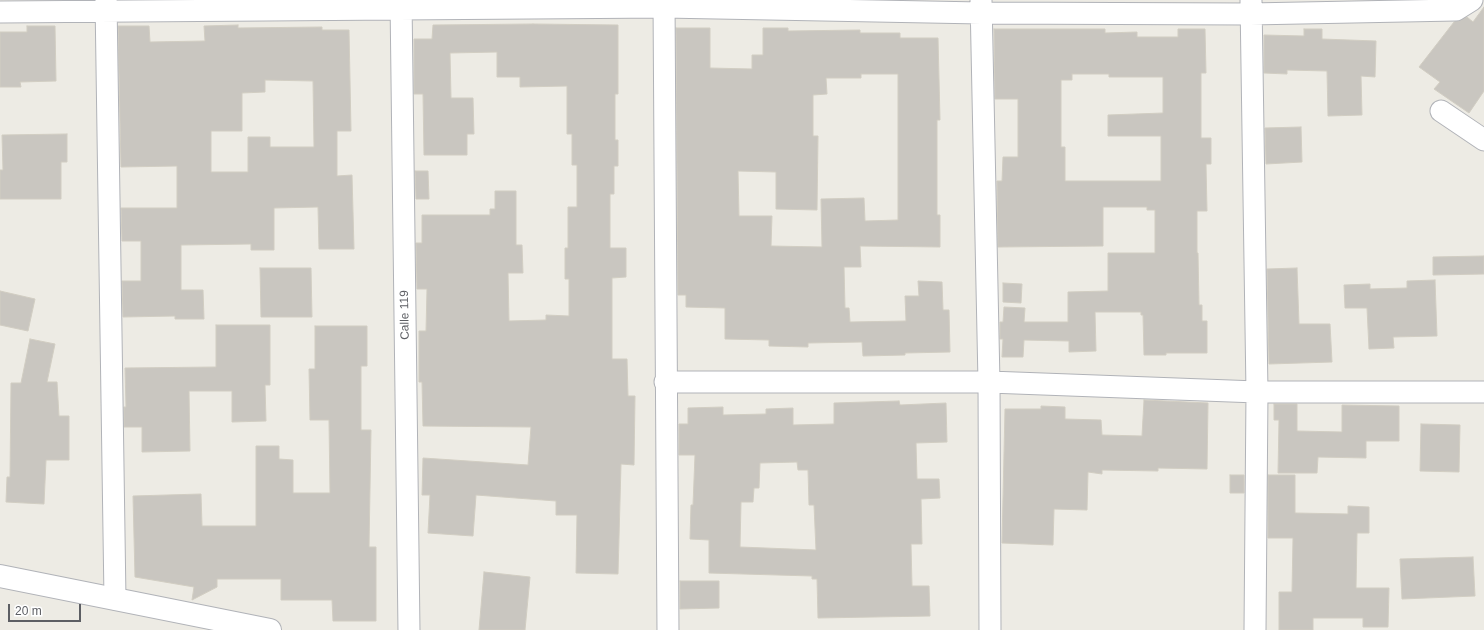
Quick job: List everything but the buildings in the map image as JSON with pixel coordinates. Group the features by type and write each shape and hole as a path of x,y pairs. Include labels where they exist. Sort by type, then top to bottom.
{"street":[{"path":"0,12 106,6 664,3 1456,10 1472,0"},
{"path":"664,3 665,382 668,630"},
{"name":"Calle 119","path":"401,4 409,630"},
{"path":"106,6 115,599"},
{"path":"981,7 989,382 990,630"},
{"path":"1250,7 1256,392 1255,630"},
{"path":"1441,111 1484,140"},
{"path":"665,382 989,382 1256,392 1484,392"},
{"path":"0,576 115,599 236,627 270,630"}]}
